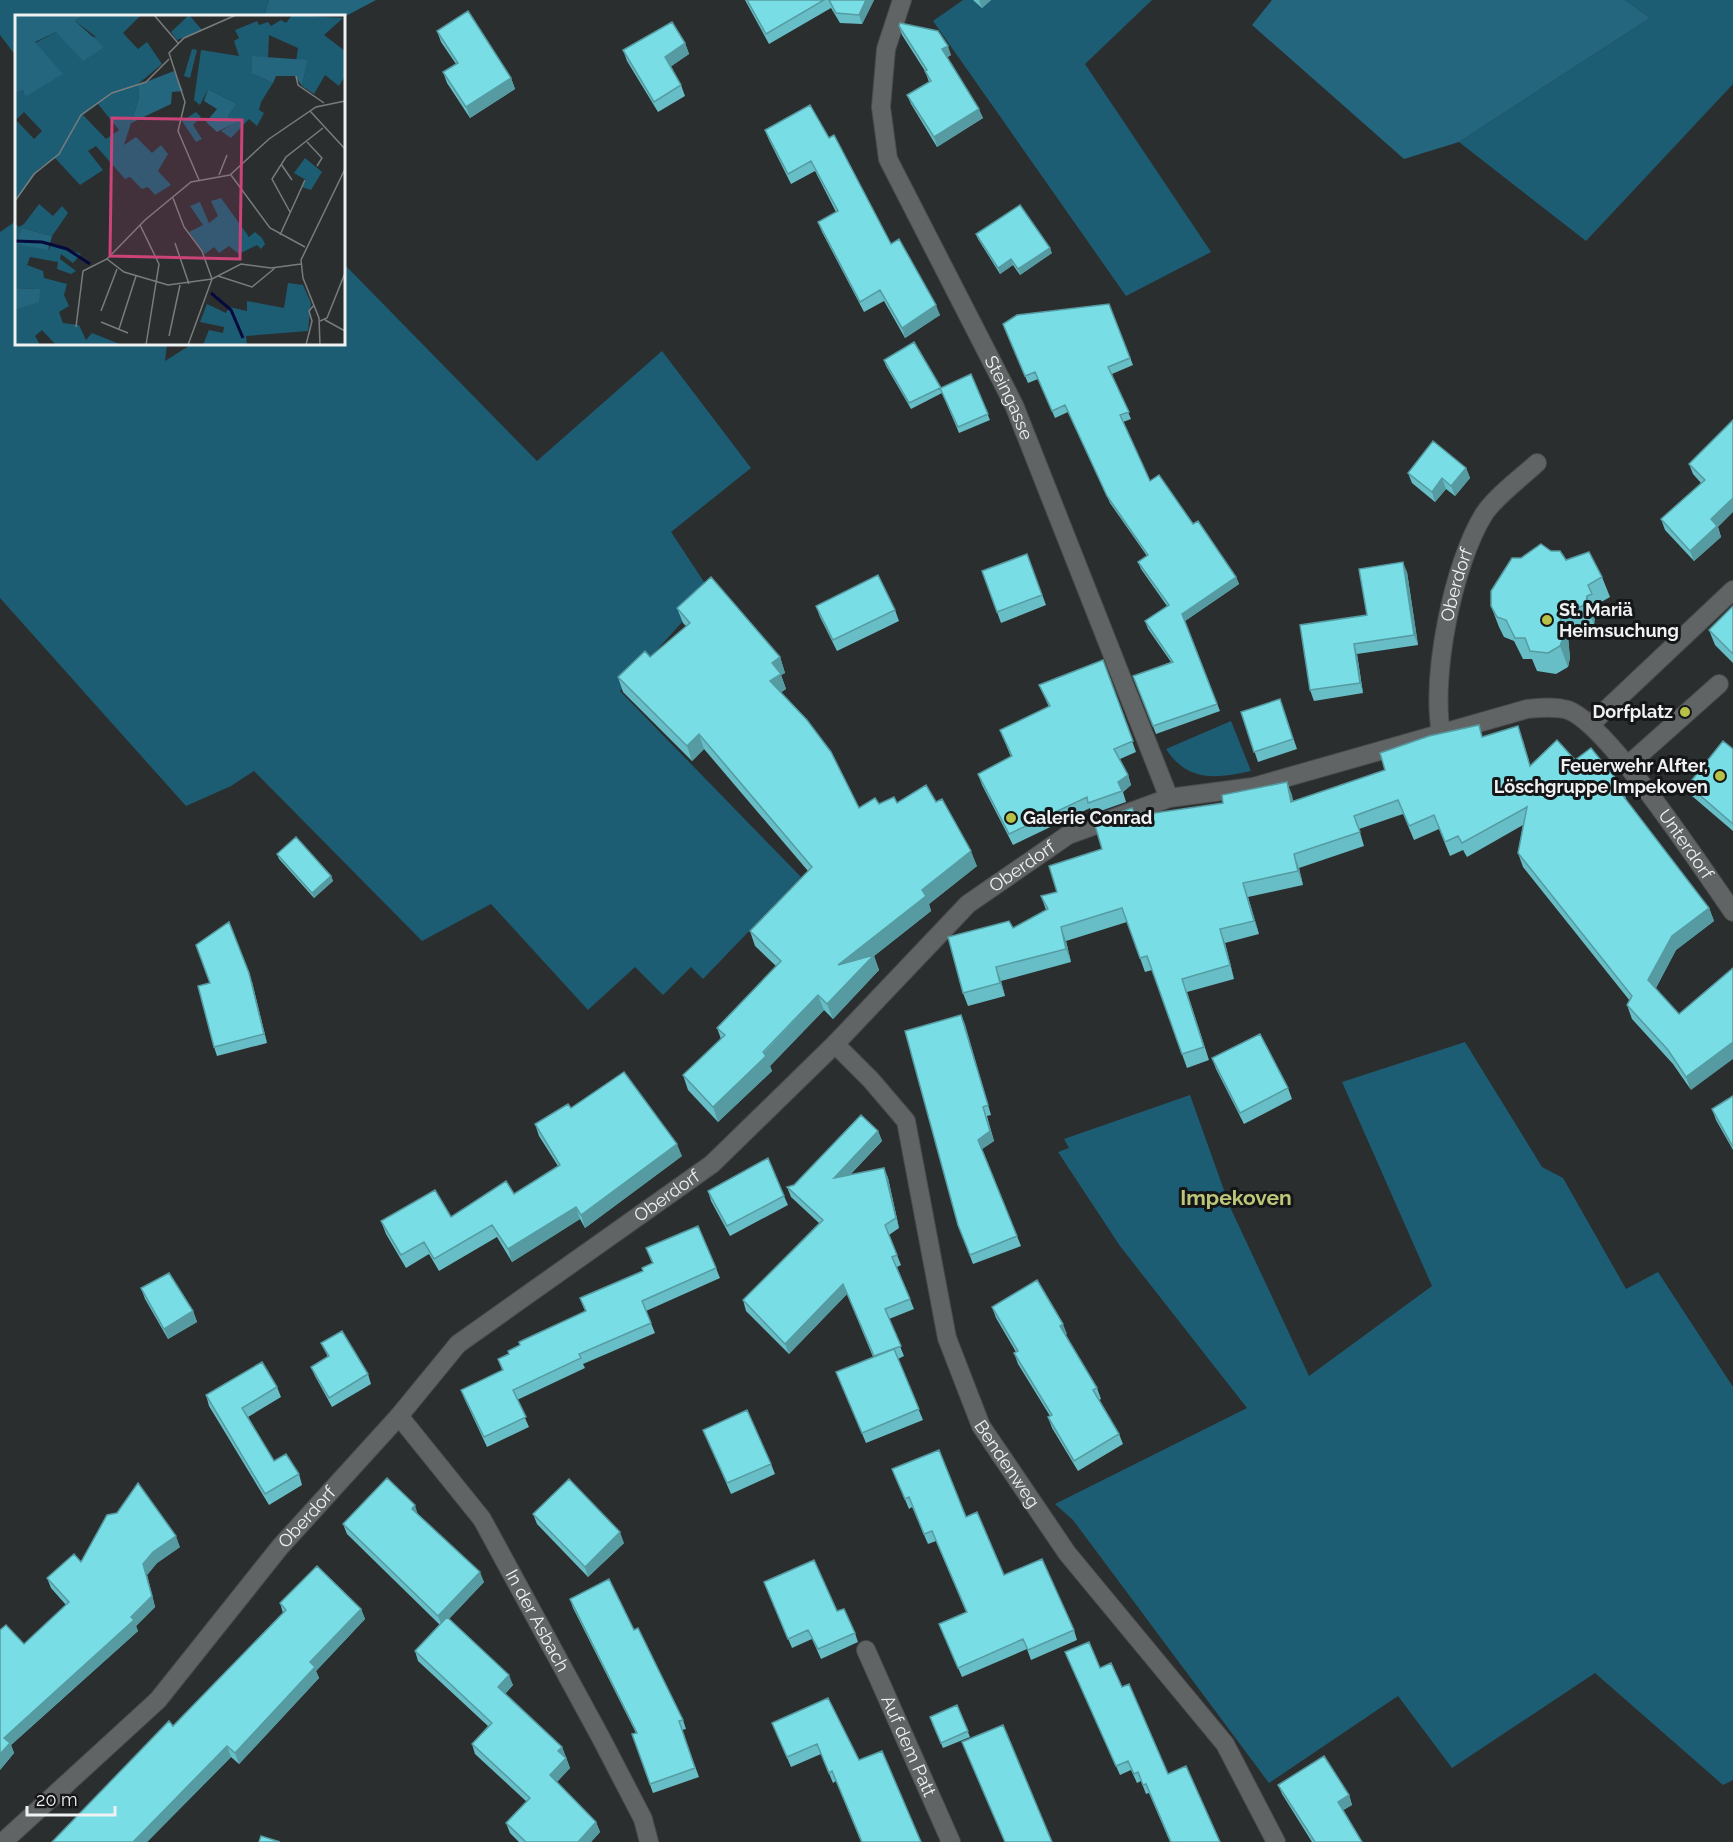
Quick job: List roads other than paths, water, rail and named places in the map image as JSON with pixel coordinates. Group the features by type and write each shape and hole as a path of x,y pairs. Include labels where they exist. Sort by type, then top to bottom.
{"street":[{"name":"Steingasse","path":"902,0 886,49 882,96 888,159 1014,405 1169,798"},
{"name":"Oberdorf","path":"1441,733 1437,710 1439,688 1450,614 1463,558 1485,513 1537,463"},
{"path":"1591,724 1733,590"},
{"path":"1627,766 1719,684"},
{"name":"Oberdorf","path":"3,1842 158,1700 280,1546 399,1416 458,1344 712,1164 835,1044 968,904 1068,835 1169,798 1252,787 1527,709 1549,707 1569,711 1591,724"},
{"name":"Unterdorf","path":"1591,724 1627,766 1733,912"},
{"name":"Bendenweg","path":"835,1044 871,1080 906,1121 947,1338 981,1426 1040,1518 1226,1744 1276,1842"},
{"name":"In der Asbach","path":"399,1416 483,1519 633,1799 643,1820 649,1842"},
{"name":"Auf dem Patt","path":"866,1650 951,1842"}],"place":[{"name":"St. Mariä Heimsuchung","path":"1547,620"},
{"name":"Dorfplatz","path":"1685,712"},
{"name":"Feuerwehr Alfter, Löschgruppe Impekoven","path":"1720,776"},
{"name":"Galerie Conrad","path":"1011,818"}],"district":[{"name":"Impekoven","path":"1236,1198"}]}
